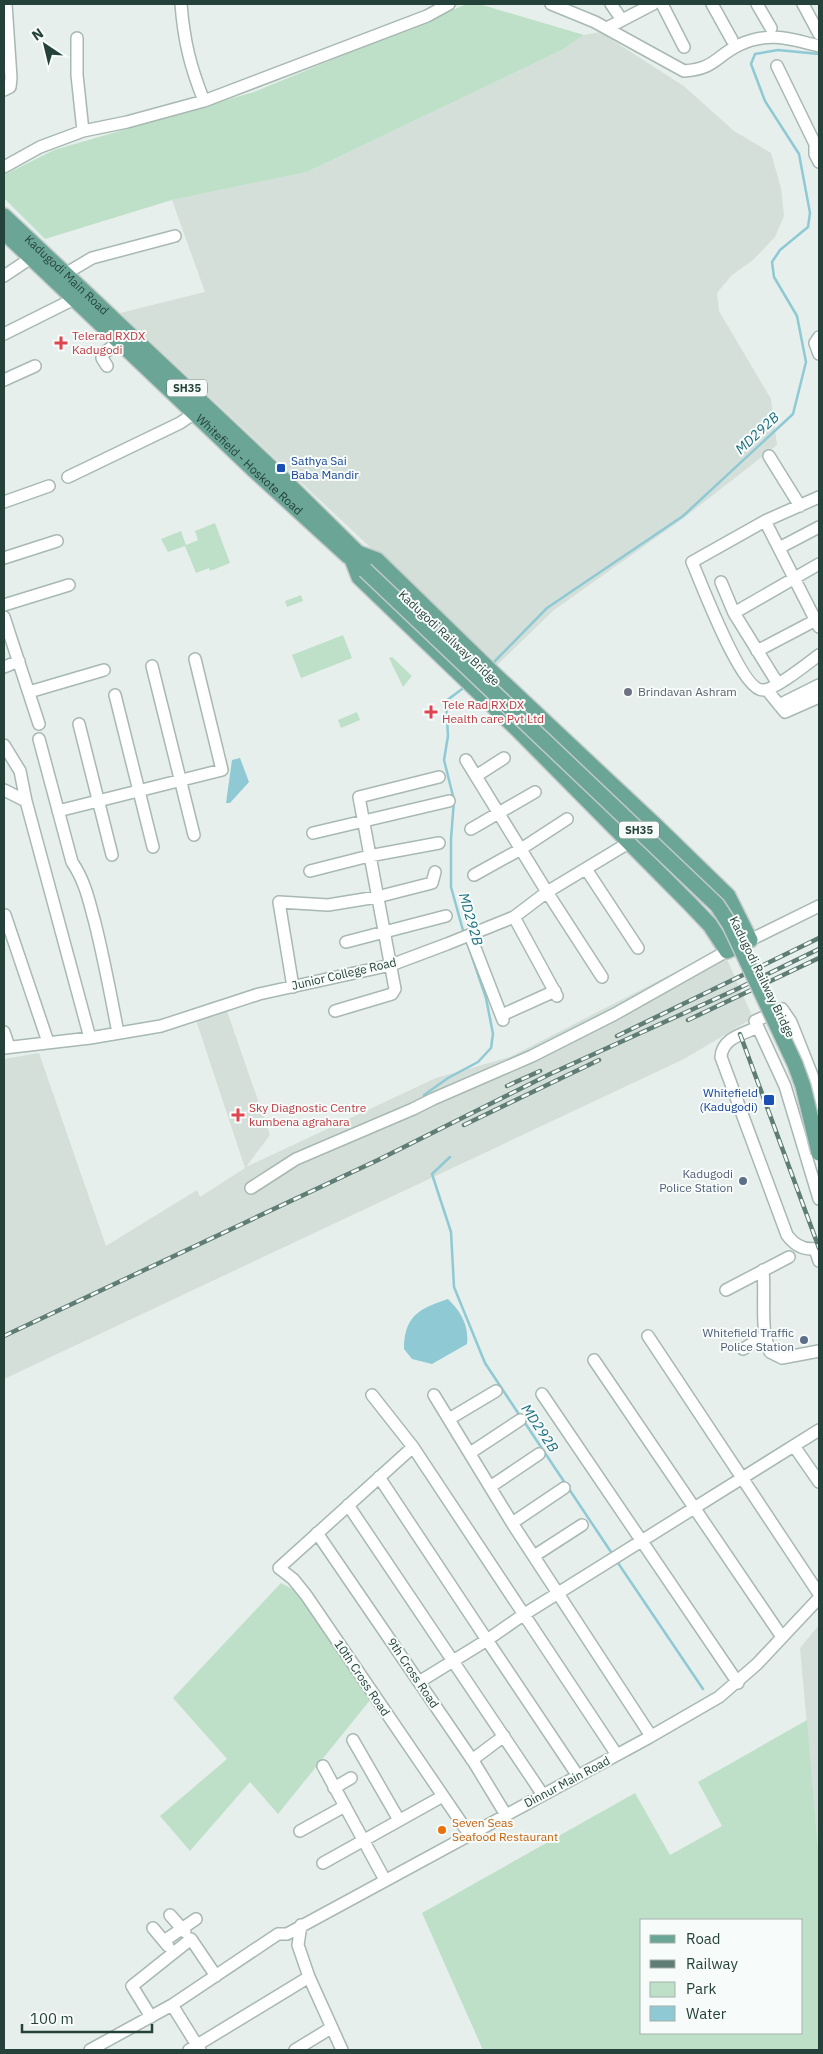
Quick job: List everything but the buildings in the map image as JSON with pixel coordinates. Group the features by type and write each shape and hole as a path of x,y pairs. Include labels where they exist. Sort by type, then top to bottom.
{"main road":[{"name":"Kadugodi Main Road","path":"4,216 65,274 200,410 361,561"},
{"name":"Whitefield - Hoskote Road","path":"4,232 119,341 200,410"},
{"path":"377,560 728,896 750,940 727,951 710,925 496,708 359,577 361,561 377,560"},
{"name":"Kadugodi Railway Bridge","path":"361,561 483,670 722,900 736,921 789,1031 809,1082 819,1121"},
{"name":"SH35","path":"361,561 717,905 730,925 795,1064 803,1086 819,1153"}],"street":[{"path":"4,90 10,87 11,78 6,4"},
{"path":"181,4 183,37 192,71 204,101"},
{"path":"4,167 40,147 83,132 204,101 427,16 449,4"},
{"path":"551,4 607,28 684,71 698,70 715,62 739,45 759,38 792,38 819,46"},
{"path":"611,4 622,20"},
{"path":"607,28 653,4"},
{"path":"662,4 684,48"},
{"path":"712,4 732,40"},
{"path":"756,4 771,28"},
{"path":"802,4 816,20 819,34"},
{"path":"76,38 77,75 83,132"},
{"path":"777,66 815,144 815,154 819,162"},
{"path":"65,274 92,258 175,236"},
{"path":"4,276 31,258"},
{"path":"4,334 74,299"},
{"path":"819,337 815,343 819,354"},
{"path":"107,366 102,358 103,354 119,341"},
{"path":"4,380 35,366"},
{"path":"68,478 200,410"},
{"path":"769,456 800,506"},
{"path":"4,502 49,486"},
{"path":"819,497 765,521 692,562 707,594 722,636 749,680 762,691 778,684 819,655"},
{"path":"757,650 818,623 765,521"},
{"path":"779,548 819,527"},
{"path":"4,558 57,541"},
{"path":"734,613 819,564"},
{"path":"721,582 734,613 778,684"},
{"path":"4,605 69,585"},
{"path":"4,617 39,724"},
{"path":"58,811 222,770 195,659"},
{"path":"4,667 19,661"},
{"path":"152,666 194,835"},
{"path":"29,692 104,670"},
{"path":"779,705 819,684"},
{"path":"767,690 784,712 819,698"},
{"path":"115,695 153,847"},
{"path":"79,724 112,855"},
{"path":"39,738 72,862 82,876 91,908 104,957 118,1033"},
{"path":"4,745 20,771 26,800 90,1038"},
{"path":"476,776 504,758"},
{"path":"466,760 602,977"},
{"path":"335,1011 392,994 395,989 359,797 439,778"},
{"path":"4,790 26,800"},
{"path":"471,829 535,792"},
{"path":"313,832 449,801"},
{"path":"474,875 521,849 567,820"},
{"name":"Junior College Road","path":"6,1048 90,1038 161,1026 259,994 390,965 514,917 547,892 656,826"},
{"path":"310,871 370,856 439,843"},
{"path":"586,869 638,948"},
{"path":"293,986 279,902 328,905 377,897 432,883 435,872"},
{"path":"750,940 819,906"},
{"path":"4,915 48,1042"},
{"path":"346,942 446,916"},
{"path":"470,935 503,1017 556,994 514,917"},
{"path":"251,1188 296,1159 532,1056 615,1014 727,951"},
{"path":"819,1108 812,1075 791,1022 782,1008 755,1021 784,1086 819,1199"},
{"path":"758,1027 726,1043 721,1057 785,1231 790,1239 798,1245 817,1249 819,1261"},
{"path":"4,1032 6,1048"},
{"path":"726,1290 789,1257"},
{"path":"763,1270 765,1289 763,1325 770,1352 782,1358 819,1351"},
{"path":"648,1336 819,1596"},
{"path":"743,1349 765,1336"},
{"path":"594,1360 782,1637"},
{"path":"449,1419 496,1391"},
{"path":"372,1394 413,1447 616,1755"},
{"path":"542,1394 738,1683"},
{"path":"434,1395 512,1523 651,1736"},
{"path":"470,1454 520,1420"},
{"path":"419,1682 819,1430"},
{"path":"794,1446 819,1482"},
{"path":"317,1533 413,1447"},
{"path":"490,1487 539,1454"},
{"path":"379,1477 578,1776"},
{"path":"512,1523 564,1488"},
{"path":"348,1505 543,1795"},
{"path":"534,1556 582,1525"},
{"name":"9th Cross Road","path":"317,1533 472,1760 506,1815"},
{"name":"10th Cross Road","path":"317,1533 279,1568 293,1579 306,1595 469,1834"},
{"name":"Dinnur Main Road","path":"90,2050 172,2005 278,1934 287,1934 719,1697 738,1683 819,1596"},
{"path":"472,1760 504,1736"},
{"path":"353,1740 399,1820"},
{"path":"322,1766 385,1880"},
{"path":"334,1788 350,1778"},
{"path":"323,1863 443,1796"},
{"path":"300,1831 345,1806"},
{"path":"170,1915 191,1939 216,1976"},
{"path":"164,1941 196,1919"},
{"path":"301,1926 298,1945 309,1977 342,2050"},
{"path":"154,1928 173,1952"},
{"path":"151,2017 132,1986 191,1939"},
{"path":"172,2005 195,2049 309,1977"},
{"path":"295,2050 331,2028"}],"shaded area":[{"path":"600,32 685,87 734,131 771,153 781,188 784,216 775,237 753,260 732,275 717,293 719,311 771,399 777,445 681,520 554,610 495,667 482,652 120,313 205,292 172,200 307,172 562,50 584,35"},
{"path":"722,948 753,1018 684,1059 4,1379 4,1059 39,1053 106,1246 197,1190 200,1197 245,1168 196,1020 227,1011 270,1135 246,1167 436,1078 510,1057"},
{"path":"819,1625 819,1859 800,1648"}],"green space":[{"path":"467,4 479,4 584,35 562,50 307,172 172,200 45,239 4,198 4,175 54,150 254,92"},
{"path":"215,523 230,563 210,571 209,568 196,573 185,546 168,552 161,539 181,531 186,545 198,540 195,531"},
{"path":"301,595 303,601 287,607 285,601"},
{"path":"343,635 352,658 301,678 292,655"},
{"path":"392,657 412,676 403,687 389,658"},
{"path":"357,712 360,720 341,728 338,720"},
{"path":"281,1583 298,1592 371,1699 278,1814 250,1782 190,1851 160,1816 227,1759 173,1698"},
{"path":"807,1720 819,1859 819,2050 483,2050 422,1913 635,1793 670,1855 722,1826 698,1782"}],"water":[{"path":"240,758 249,782 230,803 226,803 232,760"},
{"path":"448,1299 463,1319 467,1331 467,1344 432,1364 412,1359 404,1349 407,1329 411,1321 422,1310"}],"waterway":[{"name":"MD292B","path":"492,664 547,608 683,516 793,414 806,362 797,316 774,277 772,262 780,250 808,227 810,213 799,154 765,101 751,64 755,54 778,50 819,54"},
{"name":"MD292B","path":"462,689 446,701 448,736 444,760 454,800 451,839 451,887 464,934"},
{"name":"MD292B","path":"424,1095 448,1078 478,1062 491,1048 493,1034 486,998 466,939"},
{"name":"MD292B","path":"450,1157 432,1174 451,1232 454,1287 485,1363 520,1416"},
{"name":"MD292B","path":"523,1420 613,1555"},
{"name":"MD292B","path":"616,1560 703,1689"}],"railway":[{"path":"617,1036 819,938"},
{"path":"4,1336 378,1160 550,1074 735,990 819,949"},
{"path":"688,1020 819,958"},
{"path":"740,1034 819,1248"},
{"path":"464,1125 599,1060"},
{"path":"507,1086 540,1071"}],"place":[{"name":"Telerad RXDX Kadugodi","path":"61,343"},
{"name":"Sathya Sai Baba Mandir","path":"281,468"},
{"name":"Brindavan Ashram","path":"628,692"},
{"name":"Tele Rad RX DX Health care Pvt Ltd","path":"431,712"},
{"name":"Whitefield (Kadugodi)","path":"769,1100"},
{"name":"Sky Diagnostic Centre kumbena agrahara","path":"238,1115"},
{"name":"Kadugodi Police Station","path":"743,1181"},
{"name":"Whitefield Traffic Police Station","path":"804,1340"},
{"name":"Seven Seas Seafood Restaurant","path":"442,1830"}]}
